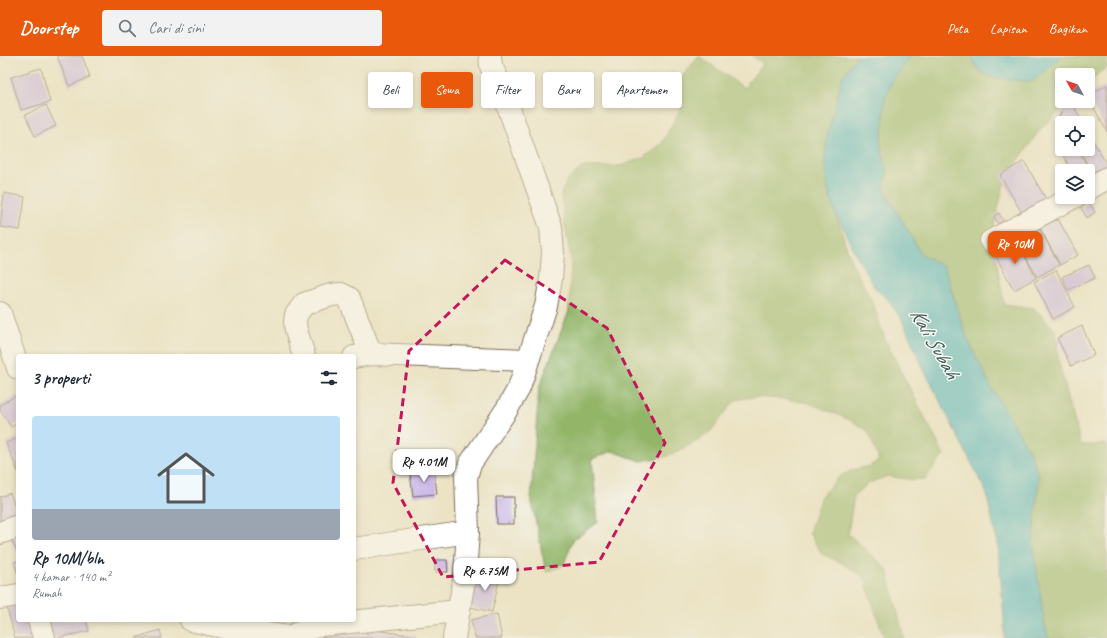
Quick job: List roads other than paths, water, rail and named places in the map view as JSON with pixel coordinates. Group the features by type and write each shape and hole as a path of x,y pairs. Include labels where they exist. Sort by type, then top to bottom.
{"street":[{"path":"454,638 465,574 468,532 466,477 470,464 507,409 519,388 546,306 551,279 553,253 551,227 501,86 492,66 490,56"},
{"path":"1095,185 1107,178"},
{"path":"992,241 1061,204"},
{"path":"303,354 296,330 296,315 304,304 331,295 341,294 349,298 363,356 527,360"},
{"path":"0,313 16,362"},
{"path":"0,534 16,527"},
{"path":"356,549 468,532"},
{"path":"0,598 16,595"},
{"path":"356,622 459,612"},
{"path":"40,622 44,638"},
{"path":"200,622 236,630 288,638 304,630 321,625 353,622"}],"water":[{"name":"Kali Subah","path":"857,56 911,56 892,81 885,98 883,128 880,142 887,172 884,187 889,199 920,253 944,267 966,336 990,385 1029,450 1039,477 1033,543 1044,621 1048,638 1004,638 1004,619 998,547 986,492 924,370 902,320 887,299 874,287 834,210 828,190 825,163 827,137 842,78"},
{"path":"972,56 1062,56 1033,81 1006,80 987,75 980,71 974,64"}]}
